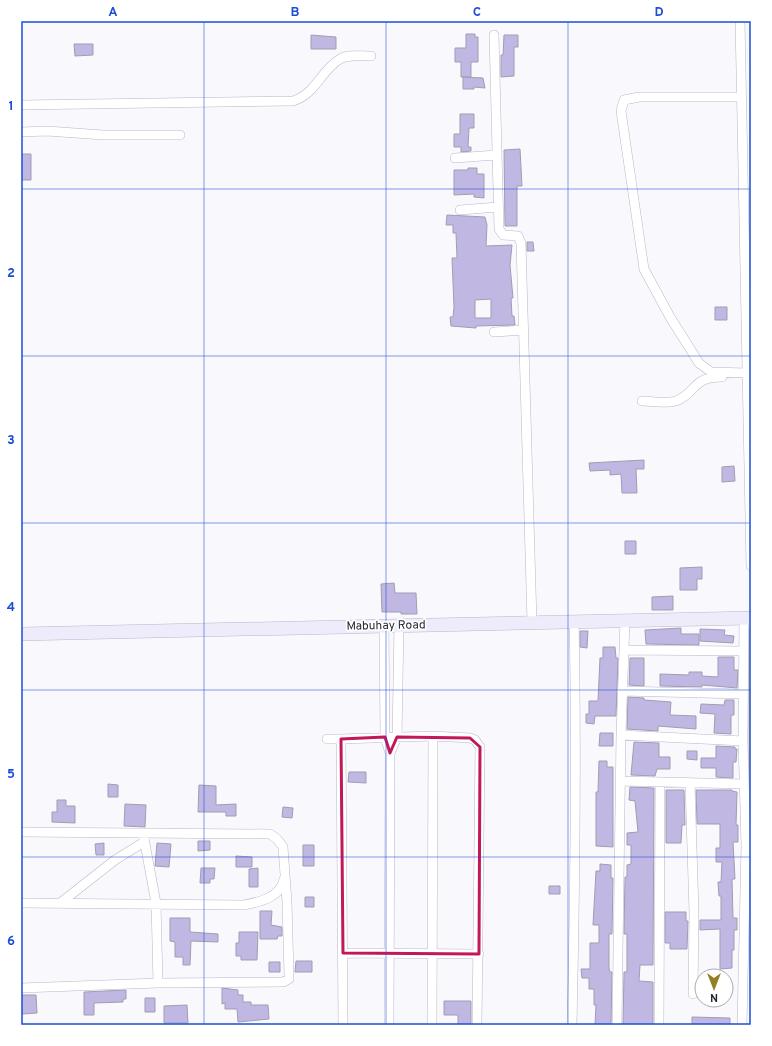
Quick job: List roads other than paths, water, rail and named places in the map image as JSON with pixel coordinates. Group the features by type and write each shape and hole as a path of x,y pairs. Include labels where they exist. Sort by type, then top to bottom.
{"street":[{"path":"740,21 749,334 747,375 751,566"},
{"path":"494,35 496,155 500,232 503,235 518,236 521,243 532,622"},
{"path":"21,105 294,101 304,97 313,89 323,75 340,59 353,56 371,56"},
{"path":"741,97 639,97 624,100 621,111 644,269 670,317 699,363 711,372 747,375"},
{"path":"21,132 47,131 103,135 180,135"},
{"path":"455,158 496,155"},
{"path":"460,210 498,207"},
{"path":"494,332 523,330"},
{"path":"642,401 675,401 685,396 700,381 709,378 747,375"},
{"path":"742,1025 748,845 743,741 743,650 747,618"},
{"name":"Mabuhay Road","path":"21,634 747,618"},
{"path":"617,1025 621,735 625,620"},
{"path":"572,1025 575,938 576,723 574,621"},
{"path":"390,753 397,737 396,701 399,625"},
{"path":"384,626 385,737 390,753 391,954 389,1025"},
{"path":"624,650 743,650"},
{"path":"622,691 743,694"},
{"path":"385,701 396,701"},
{"path":"621,735 743,741"},
{"path":"432,1025 431,953 433,736"},
{"path":"327,739 433,736 470,738 475,740 480,747 478,1025"},
{"path":"340,739 343,1025"},
{"path":"621,781 690,784 744,784"},
{"path":"659,1025 660,783"},
{"path":"690,784 694,913 693,994"},
{"path":"21,832 144,837 255,832 270,834 281,842 283,847 289,979 283,982 158,983 21,988"},
{"path":"144,837 156,903 158,983"},
{"path":"59,904 144,837"},
{"path":"21,903 156,903 244,905 255,903 277,893 283,883 285,874"},
{"path":"343,952 391,954 479,954"}]}
